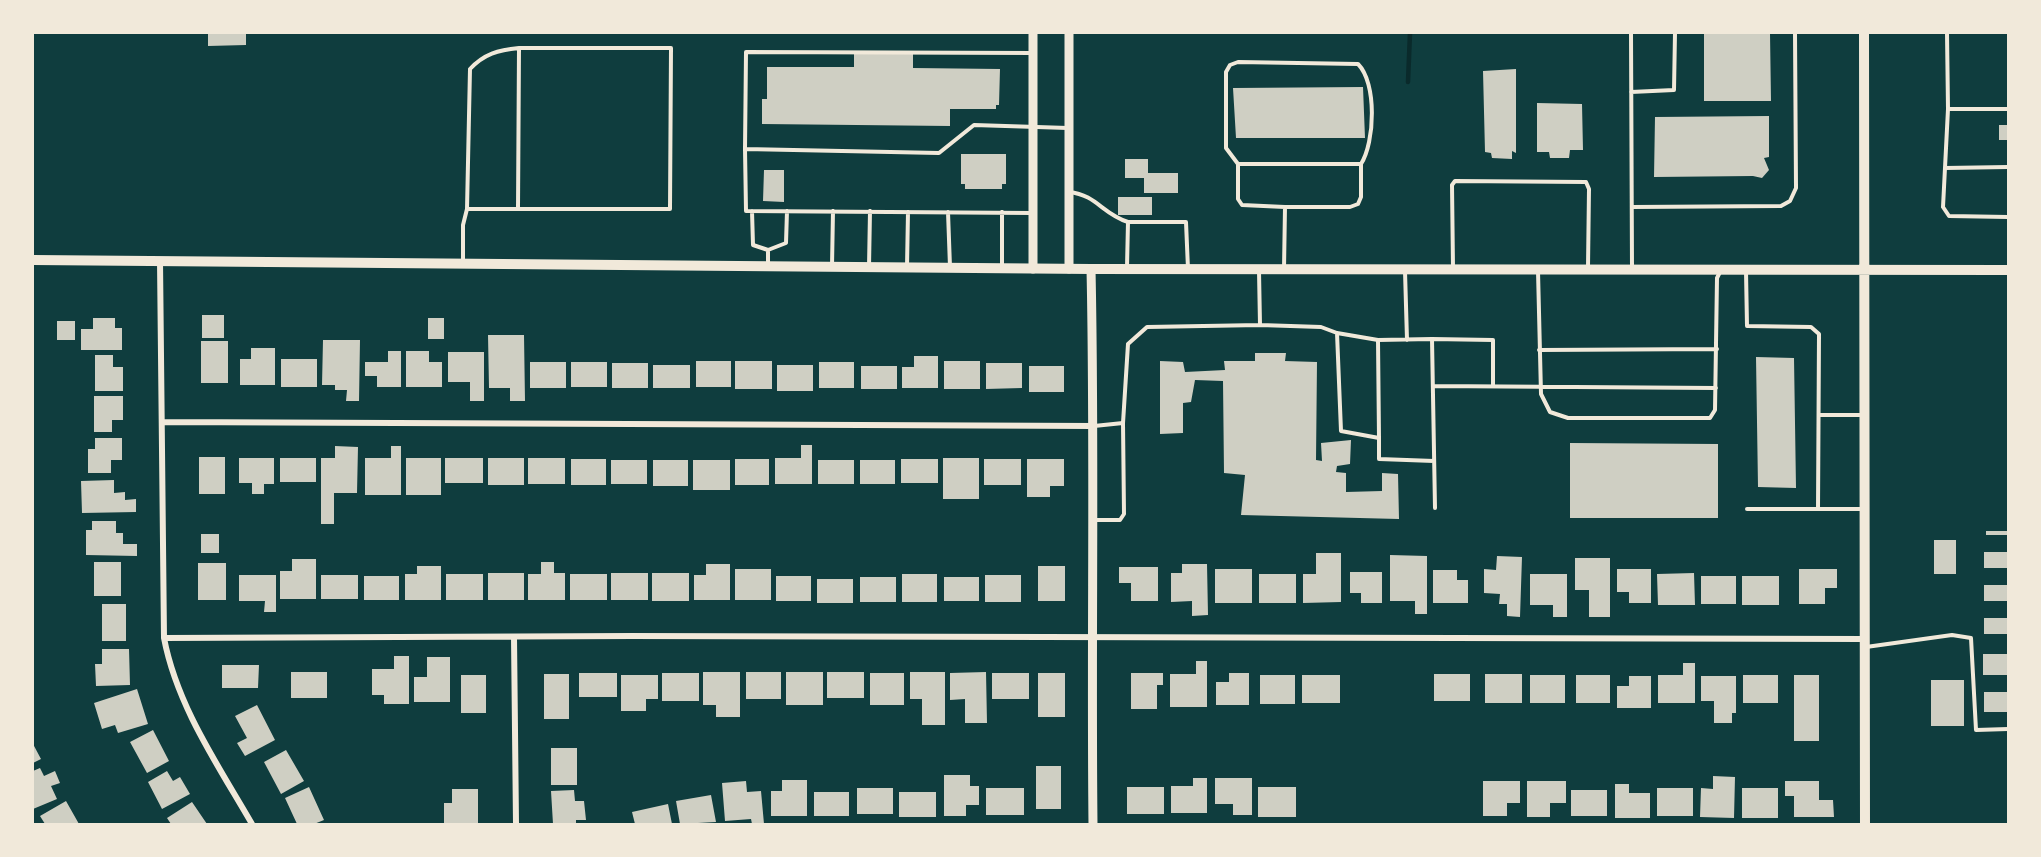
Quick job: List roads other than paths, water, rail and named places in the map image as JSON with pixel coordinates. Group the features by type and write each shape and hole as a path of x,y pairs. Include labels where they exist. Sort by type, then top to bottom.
{"main road":[{"path":"1864,33 1862,270 1865,824"},
{"path":"33,260 1091,270 2008,270"}],"street":[{"path":"1033,33 1033,269"},
{"path":"1069,33 1069,269"},
{"path":"160,260 164,638 172,674 182,697 252,824"},
{"path":"1091,270 1094,426 1091,638 1093,824"},
{"path":"163,422 1094,426"},
{"path":"514,637 516,824"},
{"path":"164,638 1091,638 1865,643"}],"lane":[{"path":"1631,33 1632,270"},
{"path":"1631,92 1674,90 1675,33"},
{"path":"1632,207 1781,206 1790,201 1796,188 1795,33"},
{"path":"1947,33 1948,109 1943,207 1949,216 2008,218"},
{"path":"518,209 519,48"},
{"path":"463,263 463,225 467,209 470,69 482,57 502,50 519,48 670,48 670,209 467,209"},
{"path":"1033,53 746,52 745,149 746,211 1034,213"},
{"path":"1238,62 1358,64 1365,71 1370,86 1371,138 1369,149 1361,164 1361,197 1358,204 1350,207 1242,205 1238,199 1238,164 1226,148 1226,72 1230,65 1238,62"},
{"path":"1948,109 2008,109"},
{"path":"745,149 939,153 974,125 1069,128"},
{"path":"1238,164 1361,164"},
{"path":"1945,168 2008,167"},
{"path":"1453,270 1452,185 1455,181 1586,182 1589,189 1588,270"},
{"path":"1069,192 1086,194 1114,218 1128,222 1186,222 1188,270"},
{"path":"1284,270 1285,207"},
{"path":"752,211 753,245 768,250 786,243 787,211"},
{"path":"832,267 833,211"},
{"path":"869,267 870,211"},
{"path":"907,268 908,212"},
{"path":"948,212 950,268"},
{"path":"1002,212 1002,269"},
{"path":"1127,270 1128,222"},
{"path":"768,250 768,266"},
{"path":"1259,270 1260,325"},
{"path":"1406,270 1407,340"},
{"path":"1538,270 1541,394 1550,412 1568,418 1710,418 1715,410 1717,278 1721,270"},
{"path":"1746,270 1747,326 1811,327 1819,334 1818,509"},
{"path":"1093,520 1120,520 1124,514 1123,423 1128,344 1147,327 1260,325 1321,327 1337,333 1378,340 1493,340 1493,386"},
{"path":"1337,333 1341,431 1379,438"},
{"path":"1432,339 1435,508"},
{"path":"1378,340 1379,459 1434,461"},
{"path":"1539,350 1717,349"},
{"path":"1433,386 1541,386 1557,389 1716,388"},
{"path":"1819,415 1863,415"},
{"path":"1094,426 1123,423"},
{"path":"1747,509 1865,509"},
{"path":"1865,643 1952,635 1971,638 1976,730 2008,729"}],"waterway":[{"path":"1408,82 1410,33"}]}
